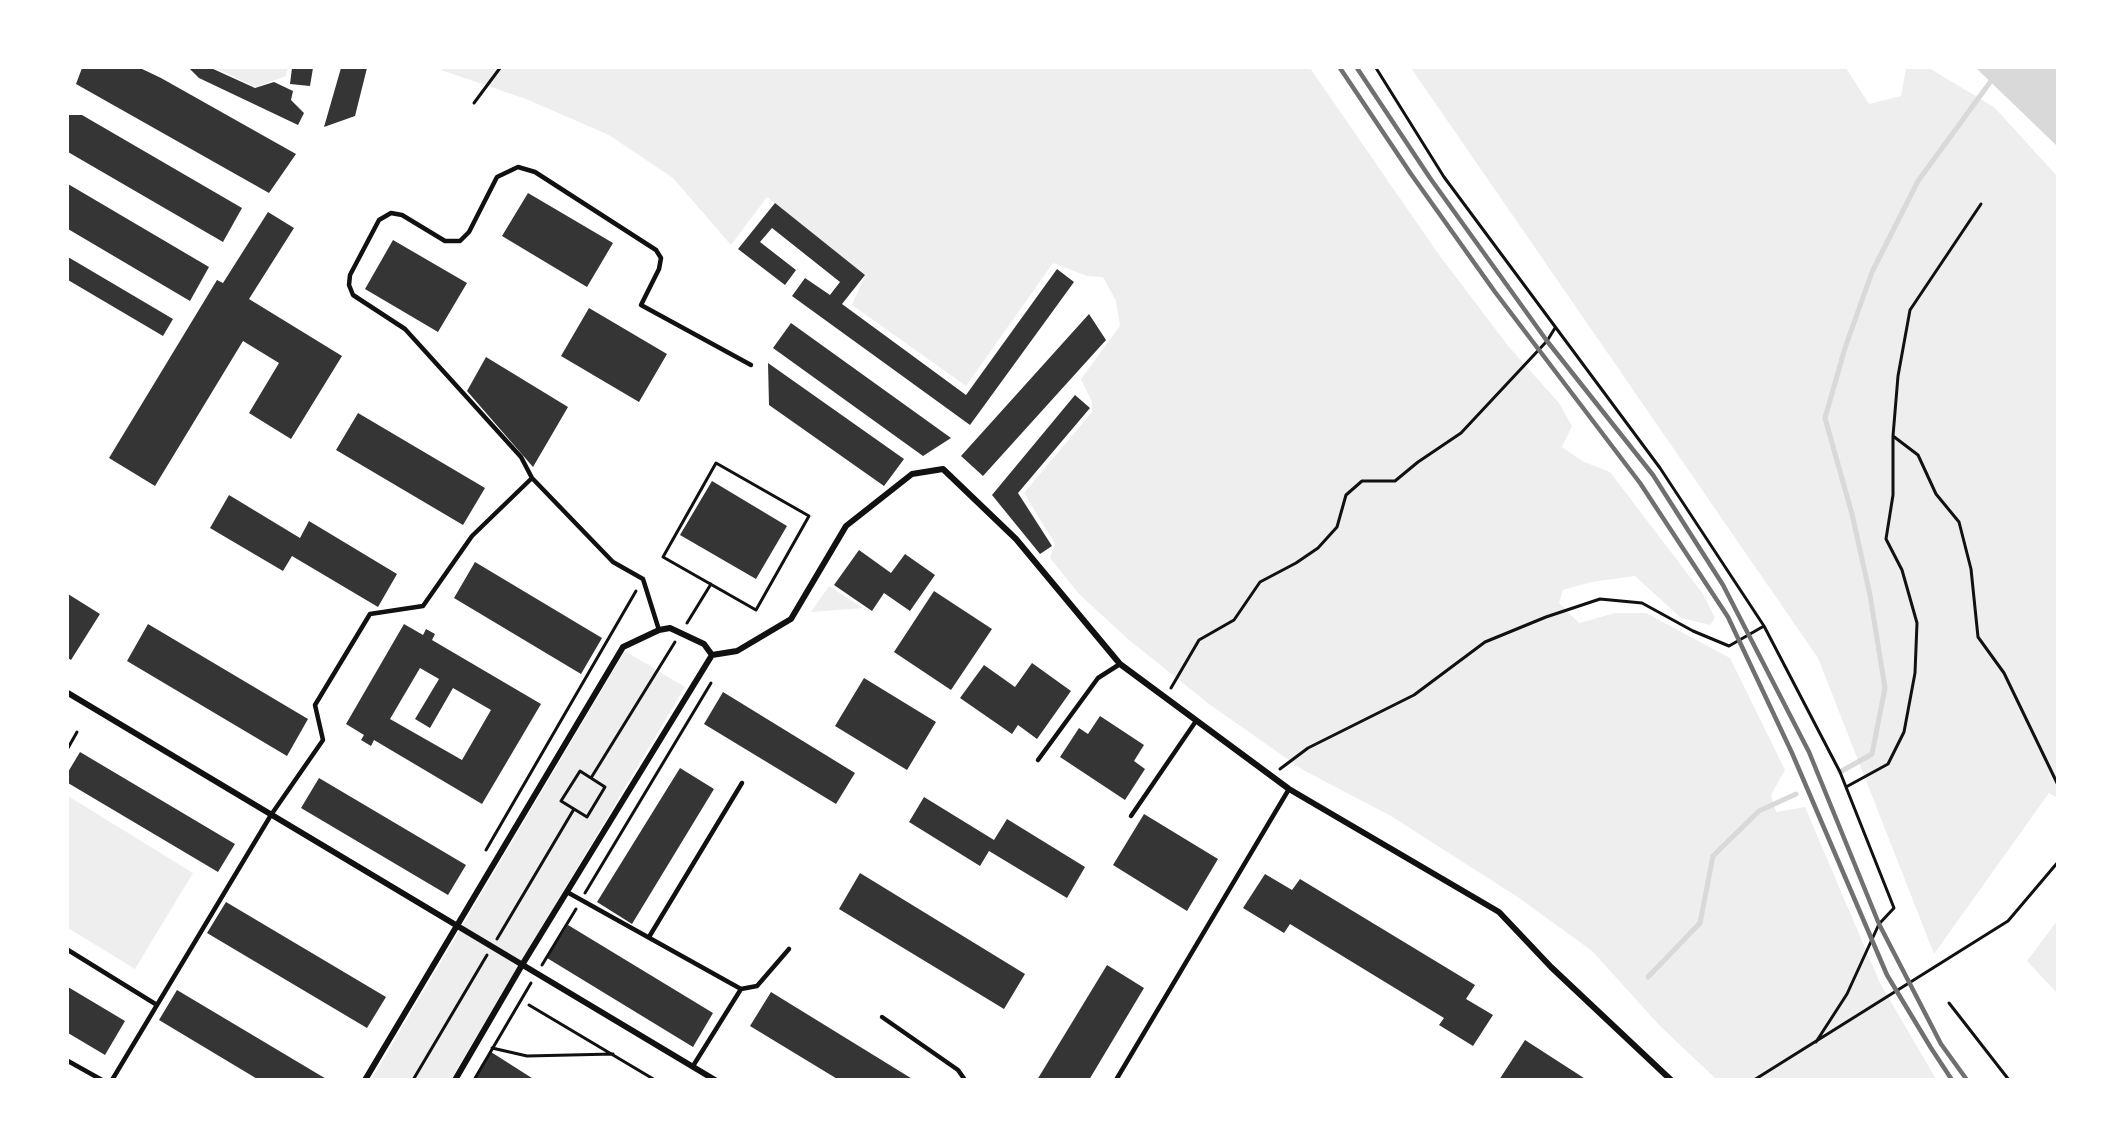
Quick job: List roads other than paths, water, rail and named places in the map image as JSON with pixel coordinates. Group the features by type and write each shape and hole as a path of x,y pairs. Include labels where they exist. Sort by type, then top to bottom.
{"street":[{"path":"455,1080 522,965 712,655 737,651 791,619 846,526 912,474 943,469 1016,538 1120,664 1288,789 1499,912 1551,967 1671,1080"},
{"path":"365,1080 623,647 659,630 670,628 704,644 712,655"},
{"path":"68,693 712,1079"}],"lane":[{"path":"659,630 643,579 613,562 532,478 520,457 405,329 353,295 349,285 350,275 379,220 391,213 402,215 445,241 460,241 469,232 497,177 518,166 535,172 656,250 661,258 659,269 641,304 751,365"},
{"path":"112,1080 271,815 323,740 315,705 370,614 423,606 472,536 532,478"},
{"path":"1038,760 1098,678 1120,664"},
{"path":"1131,816 1196,721"},
{"path":"649,937 742,783"},
{"path":"1116,1080 1288,789"},
{"path":"567,892 741,989 757,986 789,949"},
{"path":"68,950 157,1005"},
{"path":"693,1066 741,989"},
{"path":"882,1017 958,1070 965,1080"},
{"path":"68,1061 102,1080"}],"waterway":[{"path":"1840,772 1872,754 1885,688 1870,595 1852,514 1825,418 1845,348 1872,272 1918,181 1991,81"},
{"path":"1648,977 1700,923 1713,856 1759,811 1796,794"}],"railway":[{"path":"1340,68 1411,174 1495,292 1640,483 1728,617 1792,753 1887,975 1952,1080"},
{"path":"1357,68 1430,178 1547,341 1653,475 1723,585 1809,752 1879,924 1941,1044 1967,1080"}]}
